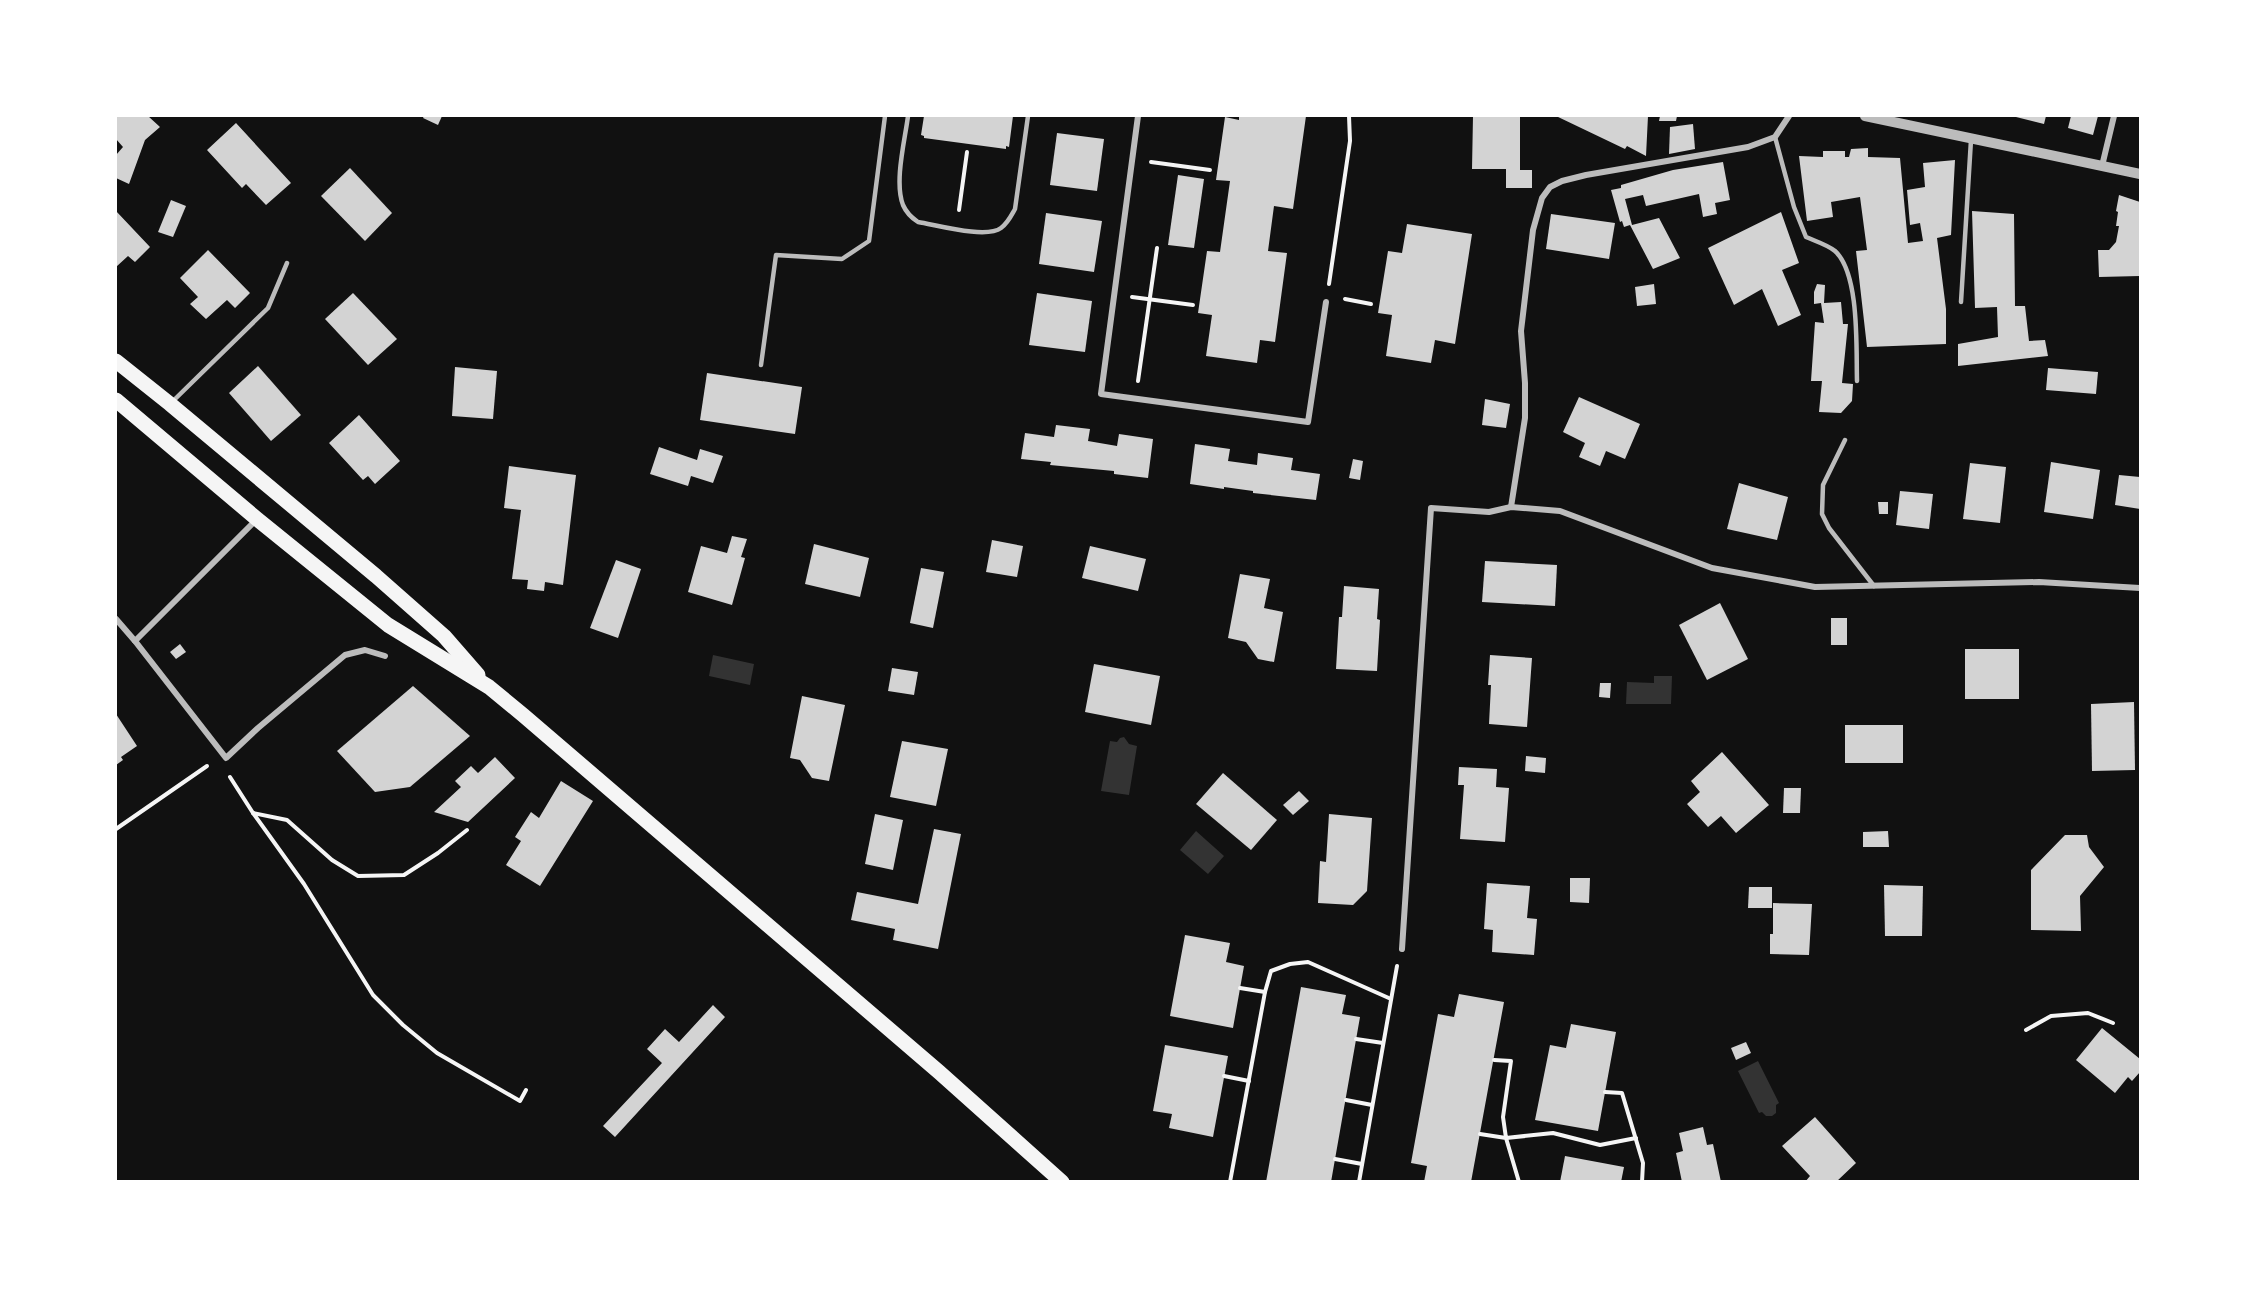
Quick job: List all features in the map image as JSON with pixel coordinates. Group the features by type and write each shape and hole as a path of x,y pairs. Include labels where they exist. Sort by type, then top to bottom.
{"main road":[{"path":"116,361 385,583 444,636 489,687 939,1072 1062,1182"},
{"path":"116,399 257,519 388,624 489,687"}],"street":[{"path":"1138,116 1101,394 1308,422 1326,299"},
{"path":"1511,507 1525,418 1521,331 1533,230 1542,198 1550,187 1586,175 1748,147 1775,137 1789,116"},
{"path":"1865,116 2140,174"},
{"path":"2102,166 2114,116"},
{"path":"1402,949 1431,508 1489,512 1511,507 1560,511 1712,568 1815,587 2039,582 2140,588"},
{"path":"135,641 257,519"},
{"path":"116,619 226,758 345,656 365,650 386,656"}],"lane":[{"path":"761,365 776,255 842,259 869,241 885,116"},
{"path":"909,116 900,179 903,205 910,216 918,222 983,232 999,230 1009,221 1015,209 1028,116"},
{"path":"1775,137 1794,207 1806,237 1835,251 1851,278 1855,314 1857,381"},
{"path":"1961,302 1971,138"},
{"path":"170,404 268,308 287,263"},
{"path":"1845,440 1823,485 1822,514 1829,528 1875,586"}],"path":[{"path":"1349,116 1350,141 1326,299 1371,304"},
{"path":"956,228 967,152"},
{"path":"1132,160 1210,170"},
{"path":"1136,398 1157,248"},
{"path":"1113,295 1193,305"},
{"path":"116,829 204,768 226,758 228,774 252,813 304,884 373,995 403,1025 437,1053 520,1101 526,1090"},
{"path":"252,813 287,820 332,860 358,876 404,875 438,853 466,830"},
{"path":"1359,1182 1402,949"},
{"path":"1230,1182 1265,992 1271,971 1290,964 1308,962 1391,999"},
{"path":"1240,988 1265,992"},
{"path":"2026,1030 2051,1016 2088,1013 2113,1023"},
{"path":"1356,1039 1383,1043"},
{"path":"1494,1060 1511,1061 1503,1117 1506,1138 1520,1182"},
{"path":"1224,1076 1249,1081"},
{"path":"1605,1092 1622,1093 1643,1163 1642,1182"},
{"path":"1346,1100 1372,1105"},
{"path":"1480,1134 1506,1138 1553,1133 1600,1145 1636,1138"},
{"path":"1335,1159 1362,1164"}],"shaded area":[{"path":"713,655 754,664 750,685 709,676"},
{"path":"1654,676 1672,676 1671,704 1626,704 1627,682 1654,683"},
{"path":"1124,737 1129,744 1137,746 1129,795 1101,791 1110,741 1117,742"},
{"path":"1196,831 1224,856 1208,874 1180,850"},
{"path":"1758,1061 1779,1103 1776,1105 1776,1113 1772,1116 1759,1113 1738,1071"}],"building":[{"path":"116,116 148,116 160,127 145,140 129,184 116,178 116,155 123,147 116,139"},
{"path":"424,116 442,116 438,125 423,118"},
{"path":"924,116 1013,116 1009,147 1006,146 1006,149 924,138 921,135"},
{"path":"1239,116 1306,116 1293,209 1274,206 1268,251 1287,253 1275,342 1260,340 1257,363 1206,356 1212,315 1198,313 1207,251 1220,252 1230,181 1216,180 1225,117 1239,120"},
{"path":"1473,116 1520,116 1520,170 1532,170 1532,188 1506,188 1506,169 1472,169"},
{"path":"1556,116 1648,116 1646,156 1627,146 1625,149"},
{"path":"1660,116 1677,116 1676,121 1659,121"},
{"path":"2016,116 2046,116 2044,124"},
{"path":"2071,116 2098,116 2093,135 2068,128"},
{"path":"236,123 291,183 266,205 246,184 242,188 207,150"},
{"path":"1693,124 1695,149 1669,154 1670,127"},
{"path":"1057,133 1104,139 1097,191 1050,185"},
{"path":"1868,148 1868,157 1900,158 1908,243 1923,241 1920,223 1910,225 1907,190 1925,187 1923,163 1955,160 1951,235 1937,238 1946,309 1946,344 1867,347 1856,251 1867,250 1860,197 1831,202 1833,217 1807,221 1799,156 1823,157 1823,151 1845,151 1845,157 1849,157 1851,149"},
{"path":"1723,162 1730,200 1715,203 1717,214 1703,217 1699,194 1646,206 1643,195 1625,199 1632,225 1659,218 1680,258 1653,269 1630,225 1624,227 1622,221 1620,222 1611,190 1673,170"},
{"path":"350,168 392,213 365,241 321,196"},
{"path":"1178,175 1204,179 1194,248 1168,245"},
{"path":"2119,195 2140,202 2140,276 2099,277 2098,250 2109,250 2116,242 2119,226 2116,226 2118,212 2116,211"},
{"path":"171,200 186,206 173,237 158,232"},
{"path":"116,211 150,247 135,262 128,256 116,267"},
{"path":"1972,211 2014,214 2015,306 2025,306 2029,341 2045,340 2048,356 1958,366 1958,344 1998,337 1997,307 1975,308"},
{"path":"1781,212 1799,263 1782,270 1801,315 1778,326 1762,289 1734,305 1708,248"},
{"path":"1046,213 1102,221 1094,272 1039,264"},
{"path":"1551,214 1615,223 1609,259 1546,249"},
{"path":"1407,224 1472,234 1455,344 1435,340 1431,363 1386,356 1392,315 1378,313 1388,251 1402,253"},
{"path":"208,250 250,293 235,308 227,300 206,319 190,304 198,297 180,278"},
{"path":"1654,284 1656,304 1637,306 1635,287"},
{"path":"1817,284 1825,285 1824,303 1841,302 1843,324 1848,324 1842,383 1853,384 1852,401 1841,413 1819,412 1822,381 1811,381 1815,322 1824,323 1821,303 1814,304"},
{"path":"353,293 397,339 368,365 325,319"},
{"path":"1037,293 1092,301 1085,352 1029,345"},
{"path":"258,366 301,415 271,441 229,393"},
{"path":"455,367 497,371 493,419 452,416"},
{"path":"2048,368 2098,372 2096,394 2046,390"},
{"path":"707,373 802,387 795,434 700,420"},
{"path":"1579,397 1640,424 1625,459 1606,451 1600,466 1579,457 1585,443 1563,432"},
{"path":"1485,399 1510,404 1506,428 1482,425"},
{"path":"359,415 400,461 375,484 368,476 363,480 329,443"},
{"path":"1056,425 1090,429 1088,441 1117,446 1119,434 1153,439 1148,478 1114,474 1114,471 1050,465 1051,462 1021,459 1025,433 1054,437"},
{"path":"1195,444 1230,449 1228,461 1257,465 1258,453 1293,458 1291,470 1320,474 1316,500 1190,484"},
{"path":"659,447 697,460 700,449 723,456 713,483 691,476 688,486 650,474"},
{"path":"1353,459 1363,461 1360,480 1349,478"},
{"path":"2051,462 2100,470 2093,519 2044,512"},
{"path":"1970,463 2006,467 2000,523 1963,519"},
{"path":"509,466 576,475 563,585 545,582 544,591 527,589 528,580 512,579 521,510 504,508"},
{"path":"2119,475 2140,477 2140,509 2115,505"},
{"path":"1739,483 1788,497 1777,540 1727,529"},
{"path":"1900,491 1933,494 1929,529 1896,525"},
{"path":"1878,502 1888,502 1888,514 1879,514"},
{"path":"732,536 747,539 741,557 745,558 732,605 688,592 701,546 727,553"},
{"path":"992,540 1023,546 1017,577 986,572"},
{"path":"814,544 869,558 860,597 805,584"},
{"path":"1090,546 1146,559 1138,591 1082,578"},
{"path":"616,560 641,569 618,638 590,628"},
{"path":"1485,561 1557,565 1555,606 1482,602"},
{"path":"921,568 944,572 933,628 910,623"},
{"path":"1240,574 1270,579 1264,608 1283,612 1274,662 1258,659 1246,642 1228,638"},
{"path":"1344,586 1379,589 1377,671 1336,669 1339,617 1342,617"},
{"path":"1720,603 1748,659 1707,680 1679,625"},
{"path":"1831,618 1847,618 1847,645 1831,645"},
{"path":"180,644 186,652 176,659 170,652"},
{"path":"1965,649 2019,649 2019,699 1965,699"},
{"path":"1490,655 1532,658 1527,727 1489,724"},
{"path":"1094,664 1160,676 1151,725 1085,712"},
{"path":"892,668 918,672 914,695 888,691"},
{"path":"1600,683 1611,683 1610,698 1599,697"},
{"path":"413,686 470,736 410,787 375,792 337,751"},
{"path":"802,696 845,705 829,781 812,778 800,760 790,758"},
{"path":"2134,702 2135,770 2092,771 2091,704"},
{"path":"116,714 137,746 121,757 123,760 116,765"},
{"path":"1845,725 1903,725 1903,763 1845,763"},
{"path":"902,741 948,749 936,806 890,797"},
{"path":"1722,752 1769,805 1736,833 1721,816 1708,827 1687,804 1700,792 1691,781"},
{"path":"1526,756 1546,758 1545,773 1525,771"},
{"path":"495,757 515,778 468,822 434,812 461,787 455,781 471,766 478,773"},
{"path":"1459,767 1497,769 1496,787 1509,788 1505,842 1460,839 1464,785 1458,785"},
{"path":"1223,773 1277,820 1251,850 1196,804"},
{"path":"561,781 593,801 540,886 506,865 521,841 515,837 531,812 539,818"},
{"path":"1784,788 1801,788 1800,813 1783,813"},
{"path":"1299,791 1309,801 1293,815 1283,805"},
{"path":"875,814 903,820 893,870 865,864"},
{"path":"1329,814 1372,818 1367,891 1353,905 1318,903 1320,861 1326,862"},
{"path":"934,829 961,834 938,949 893,940 895,929 851,920 857,892 918,904"},
{"path":"1888,831 1889,847 1863,847 1863,832"},
{"path":"2065,835 2087,835 2089,847 2104,867 2080,896 2081,931 2031,930 2031,870"},
{"path":"1570,878 1590,878 1589,903 1570,902"},
{"path":"1487,883 1530,886 1527,918 1537,919 1534,955 1492,952 1493,930 1484,929"},
{"path":"1884,885 1923,886 1922,936 1885,936"},
{"path":"1749,887 1772,887 1772,908 1748,908"},
{"path":"1773,903 1812,904 1809,955 1770,954 1770,934 1773,934"},
{"path":"1185,935 1230,943 1226,962 1244,966 1233,1028 1170,1016"},
{"path":"1301,987 1346,995 1342,1014 1360,1017 1331,1182 1266,1182"},
{"path":"1459,994 1504,1002 1471,1182 1424,1182 1427,1166 1411,1163 1438,1014 1454,1017"},
{"path":"713,1005 725,1017 615,1137 603,1126 662,1063 647,1049 665,1029 679,1042"},
{"path":"1571,1024 1616,1032 1598,1131 1535,1120 1550,1045 1566,1048"},
{"path":"2102,1028 2140,1059 2140,1072 2132,1081 2128,1077 2115,1093 2076,1060"},
{"path":"1746,1042 1751,1053 1736,1060 1731,1048"},
{"path":"1165,1045 1228,1056 1213,1137 1169,1128 1172,1114 1153,1111"},
{"path":"1815,1117 1856,1163 1836,1182 1805,1182 1810,1176 1782,1146"},
{"path":"1703,1127 1707,1145 1713,1144 1721,1182 1682,1182 1676,1153 1683,1151 1679,1133"},
{"path":"1565,1156 1624,1167 1621,1182 1560,1182"}]}
